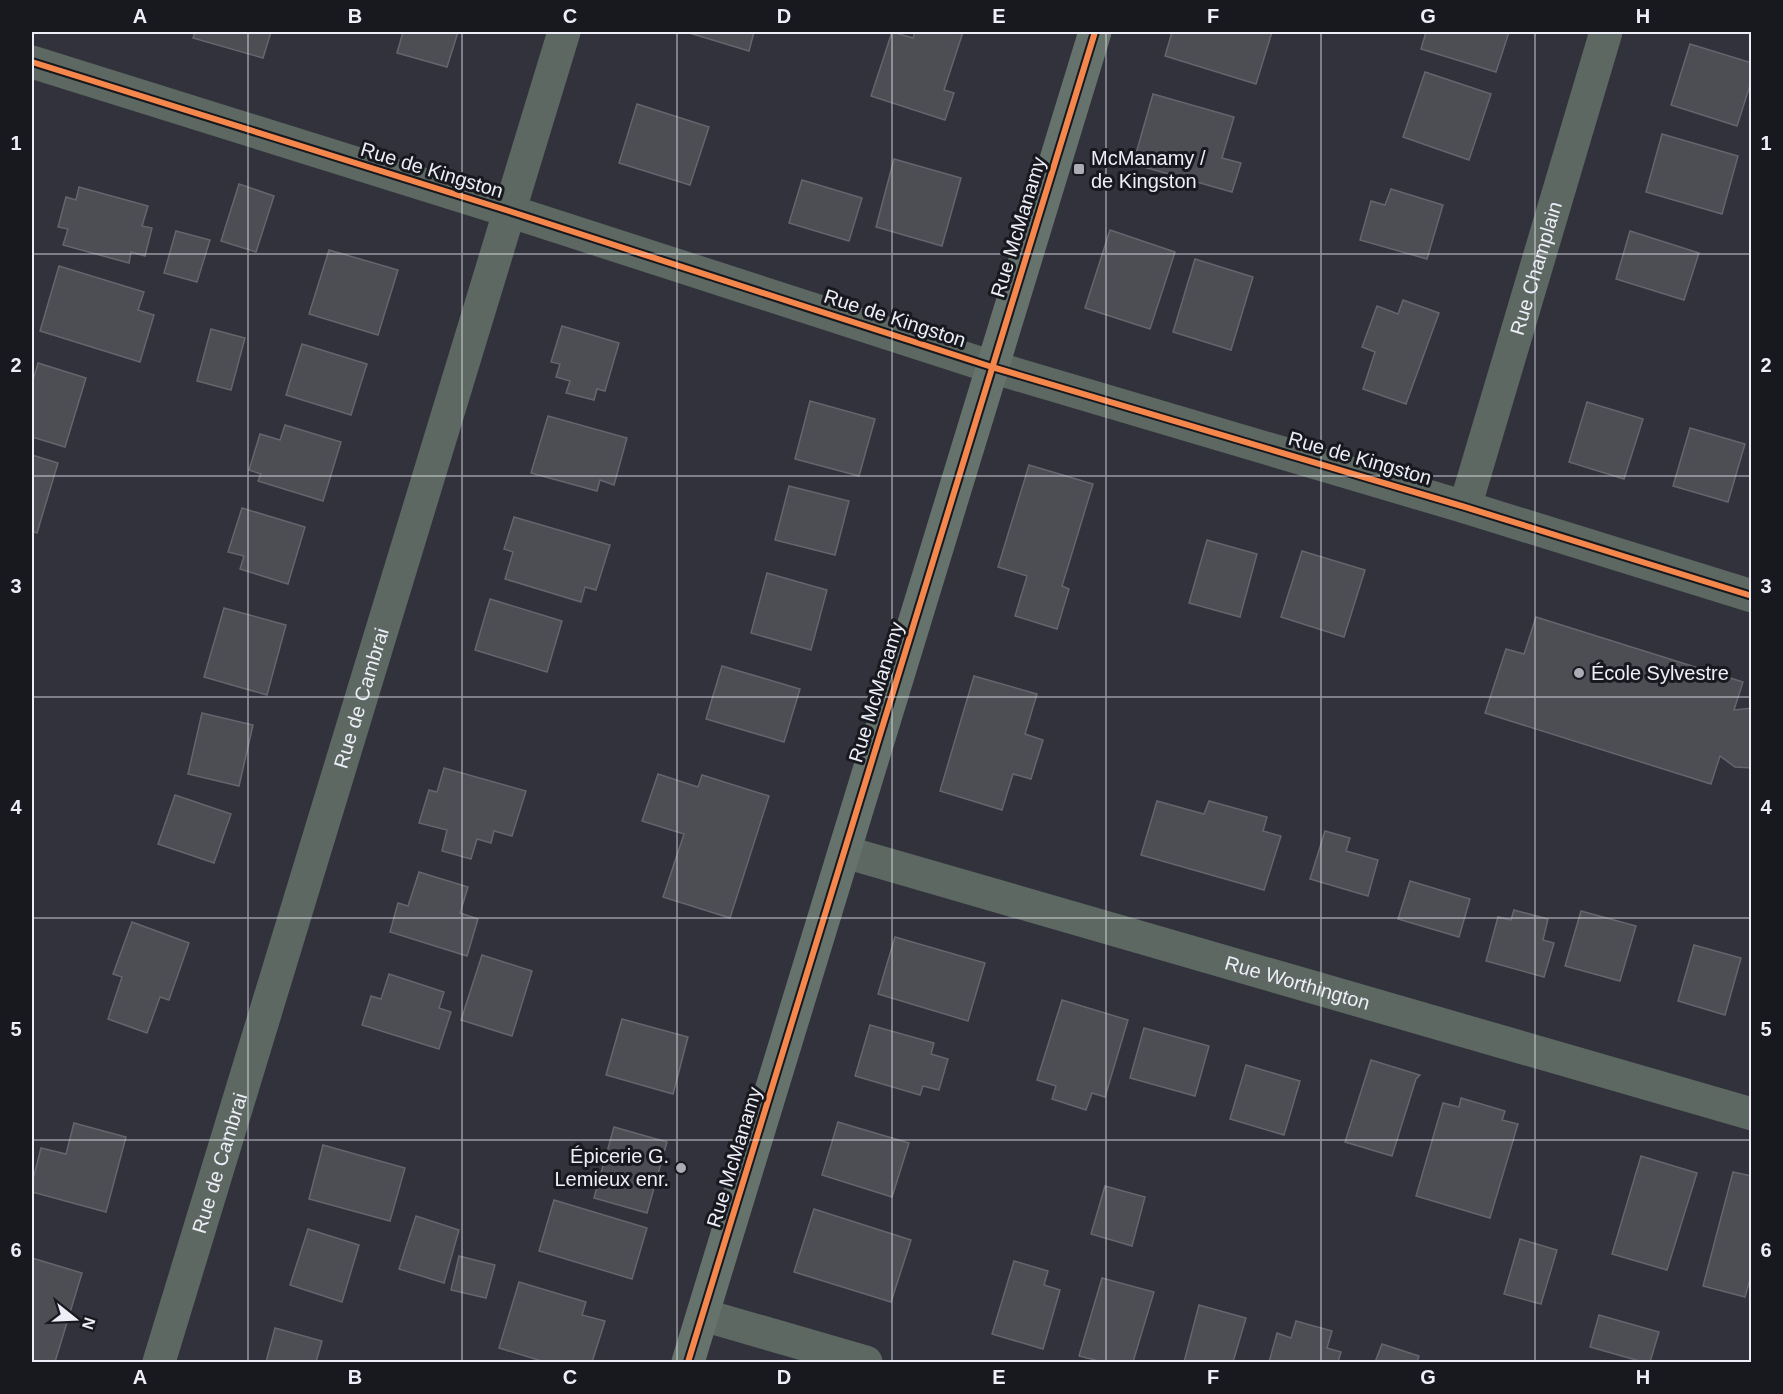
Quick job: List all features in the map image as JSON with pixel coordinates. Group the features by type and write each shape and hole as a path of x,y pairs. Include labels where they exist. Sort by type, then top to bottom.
{"street":[{"name":"Rue de Cambrai","path":"159,1362 564,32"},
{"name":"Rue McManamy","path":"688,1362 1095,32"},
{"name":"Rue Champlain","path":"1466,507 1606,32"},
{"name":"Rue de Kingston","path":"32,63 509,211 993,367 1466,507 1752,596"},
{"name":"Rue Worthington","path":"844,852 1752,1114"},
{"path":"703,1315 866,1362"}],"building":[{"path":"195,32 271,32 263,58 193,38"},
{"path":"403,32 458,32 447,67 397,53"},
{"path":"686,32 754,32 749,51"},
{"path":"892,32 913,38 915,32 963,32 944,90 954,93 945,120 871,96"},
{"path":"1172,32 1272,32 1256,84 1165,56"},
{"path":"1426,32 1509,32 1496,72 1421,49"},
{"path":"1690,44 1752,63 1752,79 1737,126 1671,105"},
{"path":"1425,72 1491,94 1469,160 1403,137"},
{"path":"1153,94 1234,117 1222,158 1241,163 1232,192 1133,164"},
{"path":"637,104 709,127 690,185 619,163"},
{"path":"1662,134 1738,156 1722,214 1646,192"},
{"path":"894,159 961,178 942,246 876,227"},
{"path":"802,180 862,198 849,241 789,223"},
{"path":"239,184 274,196 256,252 221,241"},
{"path":"79,187 148,206 142,226 152,228 145,256 131,252 129,263 63,245 68,229 58,227 66,197 76,200"},
{"path":"1391,189 1443,205 1427,259 1360,240 1371,201 1385,205"},
{"path":"1110,230 1175,252 1150,329 1085,308"},
{"path":"176,231 210,240 197,282 164,273"},
{"path":"1630,231 1699,253 1684,300 1616,279"},
{"path":"329,250 398,270 378,335 309,314"},
{"path":"1195,259 1253,277 1231,350 1173,332"},
{"path":"59,266 144,292 138,310 154,315 140,362 40,331"},
{"path":"1403,300 1439,313 1406,404 1363,389 1375,352 1362,347 1377,306 1398,314"},
{"path":"562,326 619,343 605,391 597,389 594,400 566,393 570,381 556,377 560,364 551,362"},
{"path":"211,329 245,338 231,390 197,381"},
{"path":"302,344 367,364 351,415 286,395"},
{"path":"38,363 86,378 65,447 32,437 32,384"},
{"path":"810,401 875,419 859,476 795,459"},
{"path":"1587,402 1643,419 1624,479 1569,462"},
{"path":"548,416 627,438 614,485 600,480 597,491 531,473"},
{"path":"285,425 341,442 323,501 258,481 261,474 249,470 260,434 280,440"},
{"path":"1690,428 1745,444 1728,502 1673,486"},
{"path":"32,455 58,463 37,533 32,531"},
{"path":"1029,465 1093,484 1062,586 1069,589 1057,629 1015,616 1027,576 998,567"},
{"path":"789,486 849,501 835,555 775,540"},
{"path":"242,508 305,527 288,584 240,569 244,556 228,552"},
{"path":"514,517 610,545 596,590 585,587 581,602 505,579 513,552 504,549"},
{"path":"1207,540 1257,554 1240,617 1189,603"},
{"path":"1302,551 1365,570 1344,637 1281,617"},
{"path":"767,573 827,590 811,650 751,633"},
{"path":"490,599 562,621 547,672 475,650"},
{"path":"224,608 286,625 267,695 204,677"},
{"path":"1536,617 1743,682 1734,710 1752,708 1752,768 1735,767 1720,756 1711,784 1485,713 1506,649 1524,654"},
{"path":"722,666 800,689 784,742 706,719"},
{"path":"974,676 1037,694 1025,734 1043,740 1031,779 1013,774 1002,810 940,791"},
{"path":"202,713 253,725 239,786 188,774"},
{"path":"444,768 526,791 512,836 494,831 491,843 477,839 471,859 442,851 447,830 419,823 429,790 437,792"},
{"path":"658,774 698,787 702,775 769,796 730,918 663,897 684,834 642,821"},
{"path":"175,795 231,814 214,863 158,844"},
{"path":"1157,801 1204,814 1209,801 1267,817 1263,831 1281,836 1264,890 1141,855"},
{"path":"1325,831 1350,838 1346,851 1378,860 1368,896 1310,879"},
{"path":"419,872 468,887 460,913 478,919 467,956 390,932 398,903 408,906"},
{"path":"1410,881 1470,899 1459,937 1398,919"},
{"path":"1514,910 1548,919 1543,940 1554,943 1544,977 1486,961 1498,917 1511,920"},
{"path":"1581,911 1636,926 1620,981 1565,966"},
{"path":"132,922 189,943 169,1000 160,997 147,1033 108,1019 122,977 113,974"},
{"path":"895,937 985,963 968,1021 878,994"},
{"path":"1694,945 1741,958 1725,1015 1678,1001"},
{"path":"482,955 532,971 512,1036 461,1020"},
{"path":"389,974 444,992 439,1008 451,1012 439,1049 362,1025 371,996 381,999"},
{"path":"1062,1000 1128,1020 1105,1097 1092,1093 1086,1110 1052,1099 1056,1086 1037,1080"},
{"path":"622,1019 688,1037 673,1094 606,1075"},
{"path":"870,1025 934,1043 931,1054 948,1059 939,1090 923,1086 920,1095 855,1076"},
{"path":"1144,1028 1209,1046 1195,1096 1130,1078"},
{"path":"1371,1060 1420,1075 1416,1079 1392,1156 1345,1142"},
{"path":"1246,1065 1300,1081 1284,1135 1230,1119"},
{"path":"1461,1098 1505,1111 1502,1120 1518,1124 1490,1218 1416,1196 1443,1103 1459,1107"},
{"path":"838,1122 909,1143 892,1197 822,1175"},
{"path":"74,1123 126,1137 106,1212 32,1192 32,1183 41,1148 66,1154"},
{"path":"614,1127 667,1142 647,1213 594,1198"},
{"path":"323,1145 405,1168 390,1221 309,1199"},
{"path":"1641,1156 1697,1173 1667,1270 1612,1254"},
{"path":"1733,1172 1752,1176 1752,1272 1745,1297 1703,1286"},
{"path":"1105,1186 1145,1197 1132,1246 1091,1234"},
{"path":"554,1200 647,1228 632,1279 539,1251"},
{"path":"814,1209 911,1240 891,1302 794,1272"},
{"path":"416,1216 459,1230 444,1283 399,1269"},
{"path":"308,1229 359,1245 342,1302 290,1285"},
{"path":"1520,1239 1557,1250 1541,1304 1504,1294"},
{"path":"459,1256 495,1265 486,1298 451,1290"},
{"path":"32,1258 82,1273 55,1362 32,1362"},
{"path":"1014,1261 1048,1271 1044,1285 1060,1290 1043,1349 992,1334"},
{"path":"1102,1278 1154,1292 1133,1362 1103,1362 1079,1356"},
{"path":"519,1282 586,1302 582,1315 605,1321 592,1362 545,1362 499,1348"},
{"path":"1199,1305 1246,1318 1233,1362 1184,1362"},
{"path":"1599,1315 1659,1332 1650,1362 1590,1347"},
{"path":"1296,1321 1332,1331 1327,1348 1341,1352 1338,1362 1269,1362 1277,1333 1291,1338"},
{"path":"275,1328 322,1341 316,1362 266,1362"},
{"path":"1382,1344 1419,1356 1417,1362 1375,1362"}],"cycle path":[{"path":"688,1362 1095,32"},
{"path":"32,62 509,211 992,367 1465,507 1752,596"}],"place":[{"name":"McManamy / de Kingston","path":"1079,169"},
{"name":"École Sylvestre","path":"1579,673"},
{"name":"Épicerie G. Lemieux enr.","path":"681,1168"}]}
